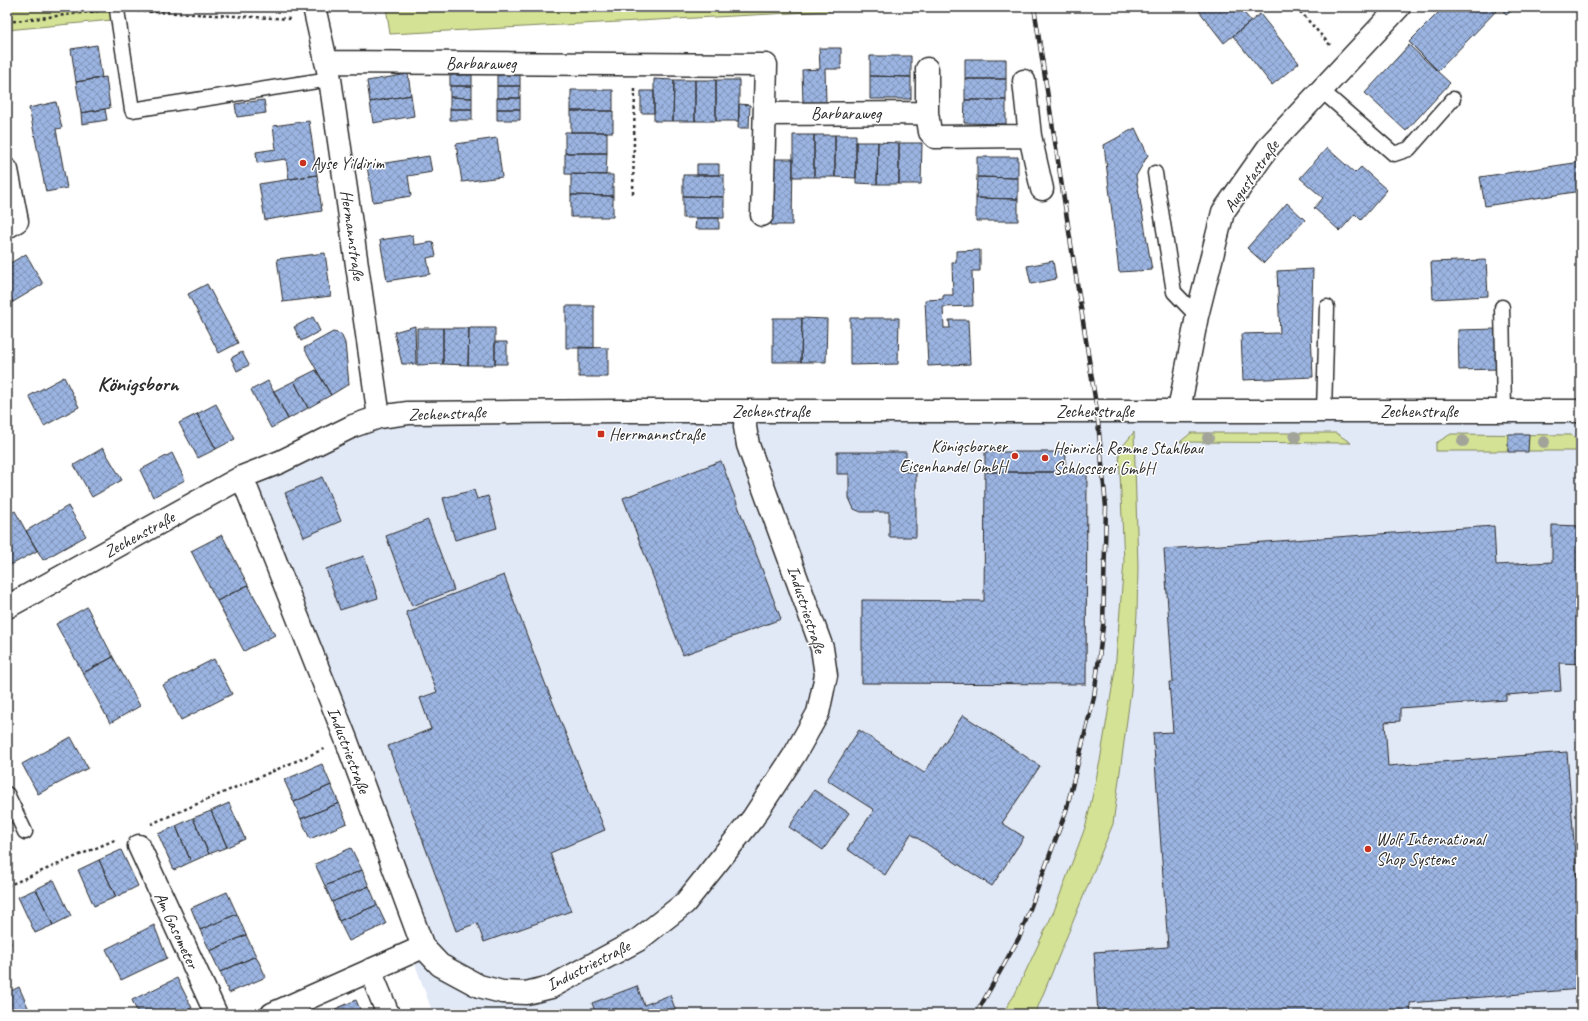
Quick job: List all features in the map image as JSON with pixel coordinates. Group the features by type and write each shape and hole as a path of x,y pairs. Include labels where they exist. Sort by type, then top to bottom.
{"street":[{"name":"Augustastraße","path":"1179,410 1197,316 1223,212 1270,145 1321,90 1391,10"},
{"name":"Hermannstraße","path":"315,14 328,71 379,417"},
{"name":"Barbaraweg","path":"328,71 636,64 766,65 762,215"},
{"path":"927,69 927,113 930,132 935,137 1030,136"},
{"path":"1024,81 1030,136 1042,189"},
{"name":"Barbaraweg","path":"765,114 927,113"},
{"path":"7,170 17,221 7,227"},
{"name":"Zechenstraße","path":"7,607 242,477 280,462 353,426 379,417 408,413 453,411 1581,411"},
{"name":"Industriestraße","path":"242,477 346,739 423,947 440,965 480,986 502,992 526,993 551,987 592,967 638,940 685,903 754,818 795,754 818,712 826,675 822,648 748,445 746,411"},
{"name":"Am Gasometer","path":"138,846 216,1014"},
{"path":"272,1014 423,947"},
{"path":"370,970 388,1014"}],"lane":[{"path":"117,10 132,110 328,71"},
{"path":"1321,90 1394,154 1408,149 1453,98"},
{"path":"1154,173 1174,292 1197,316"},
{"path":"1324,411 1327,306"},
{"path":"1502,307 1504,410"},
{"path":"7,794 25,832"}],"path":[{"path":"1296,7 1334,49"},
{"path":"7,22 117,10 315,14"},
{"path":"633,194 636,64"},
{"path":"146,826 346,739"},
{"path":"7,886 118,838"}],"shaded area":[{"path":"1581,411 1581,1014 1035,1014 1131,690 1137,614 1138,566 1124,562 1115,670 1100,761 1086,825 1054,911 1015,994 1002,1014 433,1014 415,964 423,947 242,477 379,417"}],"green space":[{"path":"7,7 111,7 112,20 7,30"},
{"path":"386,7 872,7 848,10 390,34"},
{"path":"1134,432 1138,566 1137,614 1131,690 1113,824 1035,1014 1002,1014 1015,994 1054,911 1086,825 1100,761 1115,670 1124,562 1119,451"},
{"path":"1191,433 1336,433 1351,443 1180,442"},
{"path":"1451,434 1571,435 1581,444 1581,451 1436,451 1436,443"}],"building":[{"path":"1196,7 1239,7 1251,21 1224,43"},
{"path":"1444,7 1494,7 1497,10 1438,71 1409,42"},
{"path":"1501,7 1517,7 1506,15"},
{"path":"1260,14 1299,63 1272,85 1233,36"},
{"path":"97,45 102,78 76,82 71,49"},
{"path":"1409,45 1450,83 1406,131 1365,93"},
{"path":"819,48 841,48 841,69 825,69 826,102 803,103 802,70 820,69"},
{"path":"870,56 911,56 911,77 870,76"},
{"path":"965,59 1006,59 1006,79 965,79"},
{"path":"408,74 411,95 370,102 367,81"},
{"path":"450,75 472,75 472,86 450,86"},
{"path":"497,75 520,75 520,86 497,86"},
{"path":"870,76 911,77 911,99 870,99"},
{"path":"106,77 110,108 81,113 76,82"},
{"path":"654,79 674,80 673,121 654,121"},
{"path":"965,79 1006,79 1006,100 965,100"},
{"path":"674,80 695,80 695,121 673,121"},
{"path":"695,80 716,80 716,121 695,121"},
{"path":"716,80 739,80 739,121 716,121"},
{"path":"450,86 472,86 472,98 450,97"},
{"path":"497,86 520,86 520,98 497,98"},
{"path":"571,90 613,90 613,111 571,111"},
{"path":"641,91 654,91 654,113 641,113"},
{"path":"411,95 414,116 373,123 370,102"},
{"path":"450,97 472,98 472,109 450,109"},
{"path":"497,98 520,98 520,109 497,109"},
{"path":"264,100 266,113 237,117 235,104"},
{"path":"965,100 1006,100 1006,124 964,123"},
{"path":"56,102 62,128 56,129 67,188 46,192 29,108"},
{"path":"739,104 750,105 749,128 738,128"},
{"path":"105,109 107,120 82,124 81,113"},
{"path":"450,109 472,109 472,120 450,120"},
{"path":"497,109 520,109 520,120 497,120"},
{"path":"571,111 613,111 613,132 571,132"},
{"path":"309,121 317,175 289,179 286,159 257,163 256,152 276,149 273,126"},
{"path":"1135,128 1148,155 1136,176 1152,270 1119,272 1104,145"},
{"path":"565,132 607,132 607,153 565,153"},
{"path":"793,135 814,135 814,177 793,177"},
{"path":"814,135 835,135 835,177 814,177"},
{"path":"835,135 856,135 856,178 835,177"},
{"path":"497,138 502,177 462,182 456,144"},
{"path":"856,142 878,142 877,184 856,183"},
{"path":"878,142 899,143 899,184 877,184"},
{"path":"899,143 922,143 921,184 899,184"},
{"path":"1327,148 1355,173 1361,167 1387,190 1361,220 1355,214 1340,231 1314,208 1323,198 1300,178"},
{"path":"565,153 607,153 606,175 565,174"},
{"path":"429,156 432,172 408,176 411,196 373,202 367,166"},
{"path":"977,157 1018,157 1018,178 977,177"},
{"path":"771,159 793,159 792,225 771,225"},
{"path":"1581,162 1581,191 1485,206 1480,177"},
{"path":"697,164 719,164 719,175 697,175"},
{"path":"571,174 613,175 613,196 571,195"},
{"path":"317,175 322,211 265,220 259,184"},
{"path":"683,175 724,175 724,197 683,196"},
{"path":"977,177 1018,178 1018,199 976,198"},
{"path":"571,195 613,196 613,217 571,217"},
{"path":"683,196 724,197 724,218 683,218"},
{"path":"976,198 1018,199 1018,221 976,221"},
{"path":"1287,203 1305,220 1264,263 1247,248"},
{"path":"696,218 719,218 719,229 695,229"},
{"path":"413,235 414,245 433,242 436,256 427,258 430,274 387,281 380,240"},
{"path":"980,250 980,271 972,271 973,306 943,307 944,328 950,328 949,320 968,320 970,364 928,366 925,300 943,299 943,295 953,295 952,262 956,262 956,251"},
{"path":"325,253 331,296 283,302 277,259"},
{"path":"26,254 43,284 13,302 7,292 7,265"},
{"path":"1486,260 1488,296 1433,299 1431,262"},
{"path":"1053,261 1056,279 1031,284 1027,266"},
{"path":"1313,269 1311,331 1313,377 1243,380 1241,334 1280,333 1277,271"},
{"path":"207,284 238,343 219,353 188,294"},
{"path":"7,292 13,302 7,305"},
{"path":"566,306 594,306 594,348 566,348"},
{"path":"313,317 320,331 301,341 294,327"},
{"path":"773,318 802,318 801,362 773,362"},
{"path":"802,318 827,319 826,362 801,362"},
{"path":"850,318 899,318 898,364 850,365"},
{"path":"415,326 416,364 402,364 394,332"},
{"path":"417,328 443,328 443,364 417,365"},
{"path":"443,328 469,328 468,365 443,364"},
{"path":"469,328 495,328 495,365 468,365"},
{"path":"1496,329 1497,369 1459,370 1458,330"},
{"path":"333,332 341,334 345,343 349,384 331,395 304,348"},
{"path":"495,342 507,342 507,364 495,364"},
{"path":"579,347 608,348 608,377 579,377"},
{"path":"242,352 249,365 237,371 231,358"},
{"path":"316,370 331,395 308,408 294,381"},
{"path":"64,377 79,407 44,426 29,396"},
{"path":"268,381 288,419 271,428 251,390"},
{"path":"294,381 308,408 288,419 274,391"},
{"path":"216,404 235,439 216,449 197,414"},
{"path":"197,414 216,449 198,458 179,423"},
{"path":"1508,434 1529,434 1528,452 1508,452"},
{"path":"103,448 122,480 92,497 74,465"},
{"path":"837,452 906,452 906,472 916,472 916,537 889,537 889,512 861,512 854,509 849,498 849,474 837,474"},
{"path":"985,452 1066,452 1065,472 985,472"},
{"path":"172,453 185,480 153,497 140,470"},
{"path":"721,461 781,619 683,655 623,498"},
{"path":"985,472 1087,472 1086,684 862,683 862,600 984,601"},
{"path":"322,477 341,521 304,537 285,493"},
{"path":"474,490 477,499 488,496 497,528 455,540 443,498"},
{"path":"68,506 86,536 43,560 26,531"},
{"path":"15,511 37,551 7,567 7,515"},
{"path":"428,520 454,590 412,606 386,536"},
{"name":"Wolf International Shop Systems","path":"1552,525 1581,526 1581,664 1559,663 1561,691 1506,695 1506,700 1400,708 1400,721 1385,722 1388,766 1567,752 1581,932 1581,989 1410,1003 1411,1014 1098,1014 1094,952 1168,947 1153,733 1173,732 1169,682 1173,682 1164,549 1494,526 1496,565 1552,562"},
{"path":"222,535 248,585 217,601 191,551"},
{"path":"364,556 378,598 340,610 326,569"},
{"path":"504,575 545,683 605,830 550,853 571,911 484,942 477,923 456,931 388,746 431,729 420,698 437,692 406,612"},
{"path":"248,585 275,635 244,651 217,601"},
{"path":"87,607 113,657 83,673 56,624"},
{"path":"113,657 140,706 110,723 83,673"},
{"path":"214,659 232,694 181,720 163,685"},
{"path":"963,715 1040,766 1002,823 1024,837 992,886 911,834 885,875 847,849 874,810 827,780 859,730 924,773"},
{"path":"71,737 88,768 38,794 22,764"},
{"path":"322,764 331,785 294,802 284,780"},
{"path":"331,785 339,803 301,819 294,802"},
{"path":"814,790 849,813 823,850 789,827"},
{"path":"229,803 245,839 227,847 211,811"},
{"path":"339,803 347,823 310,839 301,819"},
{"path":"211,811 227,847 209,854 193,818"},
{"path":"193,818 209,854 191,862 176,826"},
{"path":"176,826 191,862 174,870 158,834"},
{"path":"351,848 362,870 325,886 315,864"},
{"path":"121,850 138,886 116,897 99,860"},
{"path":"99,860 116,897 94,906 78,870"},
{"path":"362,870 369,886 332,902 325,886"},
{"path":"54,880 71,916 53,925 36,889"},
{"path":"369,886 377,905 339,921 332,902"},
{"path":"36,889 53,925 35,933 18,897"},
{"path":"227,892 237,914 200,930 191,908"},
{"path":"377,905 386,924 349,941 339,921"},
{"path":"237,914 246,935 210,951 200,930"},
{"path":"154,925 167,958 121,980 106,949"},
{"path":"7,934 11,944 7,946"},
{"path":"246,935 256,956 220,972 210,951"},
{"path":"256,956 266,977 229,993 220,972"},
{"path":"177,978 192,1008 180,1014 138,1014 132,1000"},
{"path":"637,986 644,1005 670,995 677,1014 596,1014 592,1003"},
{"path":"19,987 31,1014 7,1014 7,993"},
{"path":"356,1000 362,1014 324,1014"}],"railway":[{"path":"976,1014 1020,936 1066,811 1094,697 1103,626 1106,507 1097,411 1034,7"}],"place":[{"name":"Ayse Yildirim","path":"303,163"},
{"name":"Herrmannstraße","path":"601,434"},
{"name":"Königsborner Eisenhandel GmbH","path":"1015,456"},
{"name":"Heinrich Remme Stahlbau Schlosserei GmbH","path":"1045,458"},
{"name":"Wolf International Shop Systems","path":"1368,849"}],"district":[{"name":"Königsborn","path":"138,384"}]}
